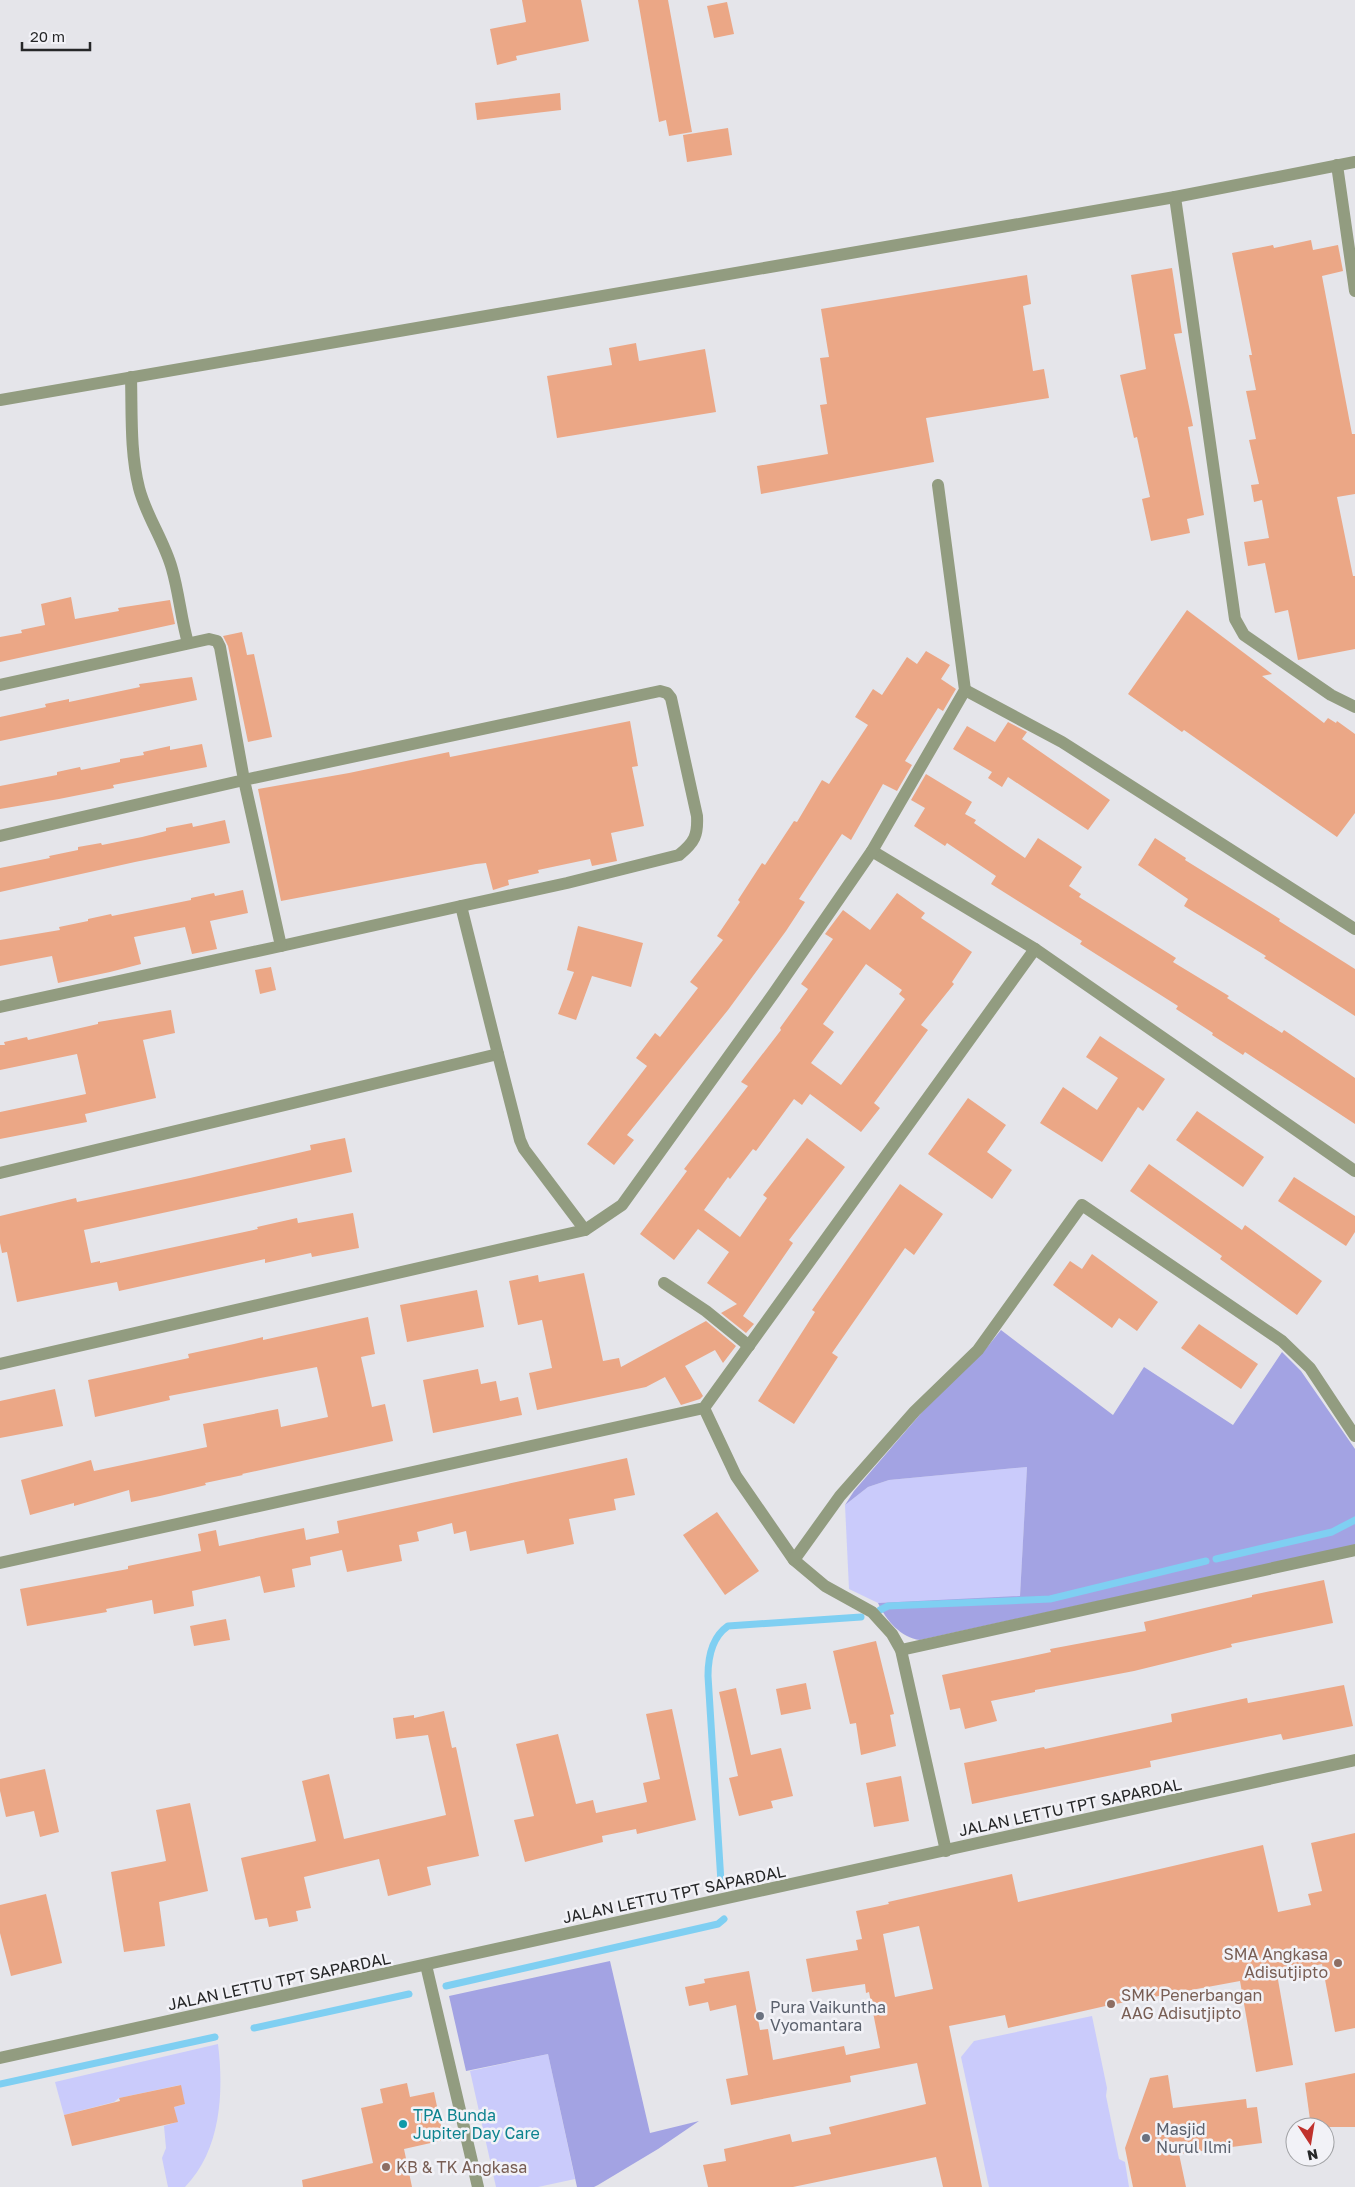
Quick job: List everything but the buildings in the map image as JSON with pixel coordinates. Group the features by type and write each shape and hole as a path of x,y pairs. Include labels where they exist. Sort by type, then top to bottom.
{"street":[{"path":"0,400 1175,197 1355,162"},
{"path":"1337,165 1355,291"},
{"path":"1175,197 1235,619 1244,635 1332,696 1355,707"},
{"path":"131,377 134,463 137,480 145,508 172,568 181,618 188,643"},
{"path":"0,1364 585,1230 622,1205 774,993 872,851 965,690 938,485"},
{"path":"0,685 188,643 210,639 217,641 220,647 244,780 282,946"},
{"path":"965,690 1062,742 1355,929"},
{"path":"0,836 244,780 660,691 667,693 671,698 697,816 698,833 688,847 679,854 567,883 0,1007"},
{"path":"872,851 1035,949 1355,1171"},
{"path":"461,906 520,1140 524,1149 585,1230"},
{"path":"0,1563 704,1408 1035,949"},
{"path":"0,1173 498,1054"},
{"path":"794,1560 840,1496 916,1411 978,1350 1082,1205 1282,1341 1310,1368 1355,1436"},
{"path":"664,1283 706,1311 749,1346"},
{"path":"704,1408 736,1476 794,1560 826,1586 872,1612 892,1634 901,1650 946,1851"},
{"path":"901,1650 1355,1550"},
{"name":"JALAN LETTU TPT SAPARDAL","path":"0,2058 1355,1760"},
{"path":"426,1965 478,2187"}],"shaded area":[{"path":"1001,1330 1113,1415 1144,1367 1233,1425 1282,1352 1301,1371 1355,1449 1355,1545 920,1640 913,1639 900,1632 885,1616 878,1603 1020,1596 1027,1467 889,1480 868,1487 845,1505 854,1491 923,1411 984,1351"},
{"path":"1027,1467 1020,1597 878,1603 849,1589 845,1505 868,1487 889,1480"},
{"path":"610,1961 650,2133 699,2121 658,2149 598,2185 594,2187 577,2187 548,2054 466,2071 449,1996"},
{"path":"1092,2016 1119,2159 1125,2162 1129,2187 989,2187 961,2057 974,2041"},
{"path":"218,2044 220,2101 213,2138 197,2172 185,2187 168,2187 162,2158 166,2148 164,2126 177,2122 174,2107 185,2104 180,2085 119,2098 114,2102 64,2115 55,2082"},
{"path":"548,2054 575,2179 538,2187 496,2187 470,2071"}],"waterway":[{"path":"1216,1559 1332,1532 1355,1520"},
{"path":"880,1610 888,1606 1050,1599 1206,1561"},
{"path":"721,1882 708,1676 710,1655 718,1636 728,1626 861,1617"},
{"path":"446,1986 718,1924 724,1919"},
{"path":"254,2028 409,1994"},
{"path":"0,2084 215,2037"}],"place":[{"name":"SMA Angkasa Adisutjipto","path":"1338,1963"},
{"name":"SMK Penerbangan AAG Adisutjipto","path":"1111,2004"},
{"name":"Pura Vaikuntha Vyomantara","path":"760,2016"},
{"name":"TPA Bunda Jupiter Day Care","path":"403,2124"},
{"name":"Masjid Nurul Ilmi","path":"1146,2138"},
{"name":"KB & TK Angkasa","path":"386,2167"}]}
